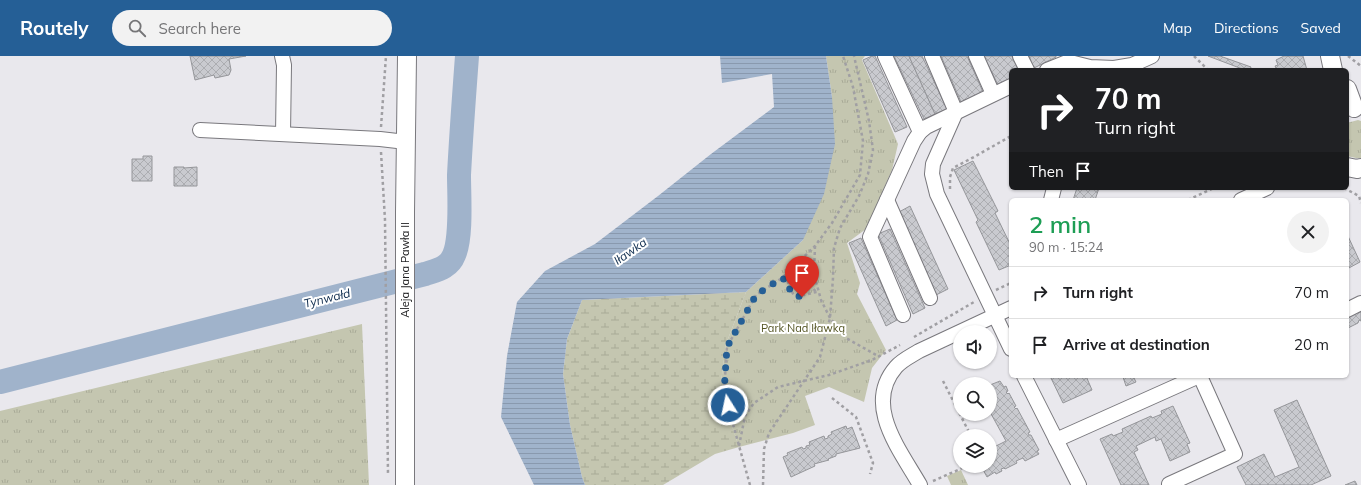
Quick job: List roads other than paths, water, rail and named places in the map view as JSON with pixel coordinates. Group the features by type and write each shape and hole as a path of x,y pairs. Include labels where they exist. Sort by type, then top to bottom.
{"main road":[{"name":"Aleja Jana Pawła II","path":"405,485 405,212 407,56"},
{"path":"1349,95 1354,109"}],"street":[{"path":"282,56 284,65 283,134"},
{"path":"885,56 920,132"},
{"path":"932,56 956,112 933,164 932,174 938,196 1009,345"},
{"path":"976,56 993,94"},
{"path":"1020,56 1026,68"},
{"path":"1096,68 1113,65 1132,65 1152,56"},
{"path":"1050,68 1066,59 1087,68"},
{"path":"903,315 870,237 914,141 920,132 926,127 1009,87"},
{"path":"200,130 380,139 406,142"},
{"path":"1246,198 1263,190"},
{"path":"887,200 930,298"},
{"path":"1349,309 1361,303"},
{"path":"924,484 889,429 884,415 882,401 884,388 889,377 897,366 906,358 1009,309"},
{"path":"1025,378 1079,485"},
{"path":"1056,440 1196,378"},
{"path":"1169,484 1235,454 1201,378"}],"water":[{"name":"Iławka","path":"720,56 826,56 832,97 835,144 824,194 803,240 746,292 582,300 567,339 563,374 570,425 585,485 534,485 501,417 507,356 517,302 545,271 595,244 774,107 772,74 722,83"}],"waterway":[{"name":"Tynwałd","path":"0,382 425,274 446,266 454,255 458,238 460,216 459,175 467,56"}],"park label":[{"name":"Park Nad Iławką","path":"803,328"}]}
